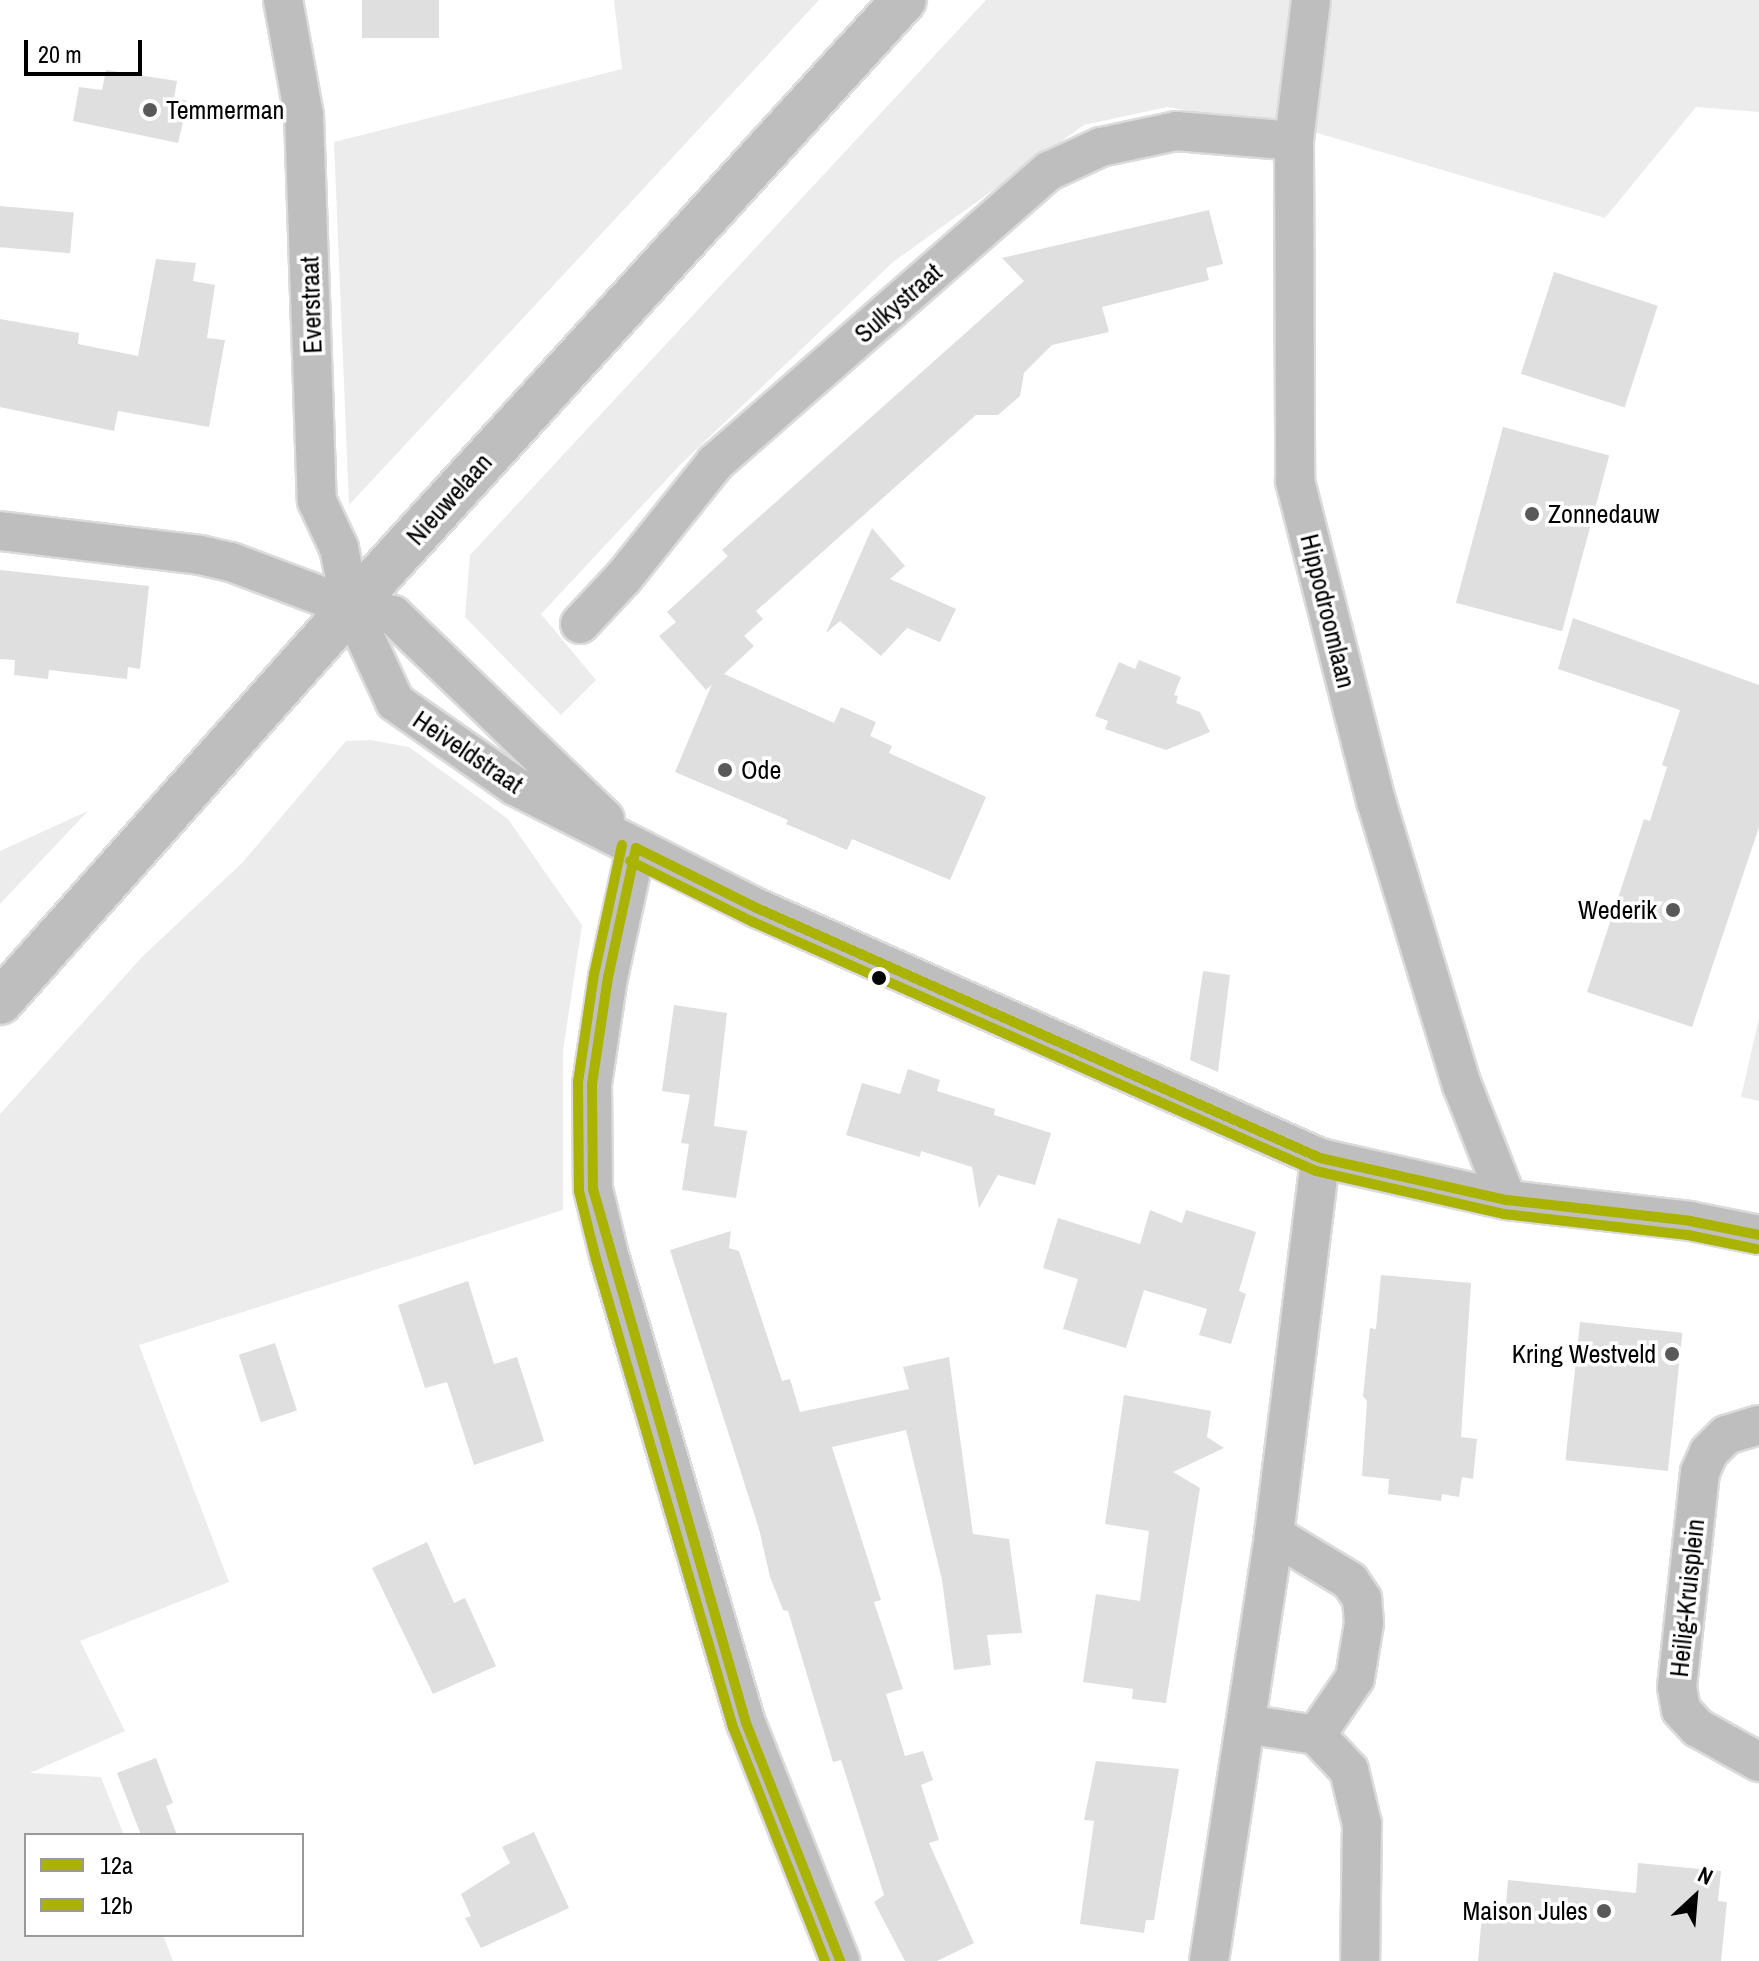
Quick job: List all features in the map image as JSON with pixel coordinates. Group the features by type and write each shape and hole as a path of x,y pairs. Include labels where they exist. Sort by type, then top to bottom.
{"main road":[{"name":"Nieuwelaan","path":"0,1002 351,607 904,0"}],"street":[{"name":"Everstraat","path":"283,0 304,115 317,501 339,548 351,607"},
{"name":"Hippodroomlaan","path":"1311,0 1294,141 1295,481 1376,801 1462,1085 1507,1200"},
{"name":"Sulkystraat","path":"580,624 624,577 715,463 1049,171 1101,147 1176,131 1294,141"},
{"name":"Heiveldstraat","path":"0,531 200,555 231,562 351,607 393,615 636,848"},
{"name":"Heiveldstraat","path":"351,607 395,702 515,786 759,909 1320,1158 1507,1200 1690,1221 1759,1235"},
{"path":"636,848 608,977 592,1084 593,1189 609,1255 746,1723 840,1961"},
{"path":"1209,1961 1274,1535 1320,1158"},
{"name":"Heilig-Kruisplein","path":"1759,1425 1726,1435 1709,1452 1700,1472 1677,1687 1681,1710 1698,1728 1759,1762"},
{"path":"1274,1535 1350,1581 1362,1599 1364,1623 1355,1678 1316,1735"},
{"path":"1246,1724 1316,1735 1349,1770 1362,1824 1360,1961"}],"shaded area":[{"path":"614,0 819,0 349,505 334,142 622,69"},
{"path":"986,0 1759,0 1759,112 1696,107 1605,218 1314,132 1167,107 1084,125 893,262 680,465 541,614 596,680 561,715 465,617 470,555"},
{"path":"370,740 409,747 508,819 582,925 563,1051 563,1210 139,1345 229,1582 80,1641 125,1731 30,1773 101,1777 123,1833 24,1833 24,1937 164,1937 173,1961 0,1961 0,1114 143,956 242,863 346,741"},
{"path":"88,811 0,904 0,851"},
{"path":"1759,1018 1759,1101 1741,1097"}],"building":[{"path":"362,0 439,0 439,38 362,38"},
{"path":"106,70 177,81 174,98 188,101 178,143 73,121 79,87 102,90"},
{"path":"0,206 74,212 70,253 0,247"},
{"path":"1209,210 1223,264 1206,268 1209,280 1102,307 1109,332 1052,345 1024,373 1020,396 998,415 976,415 756,611 763,619 744,636 754,646 724,674 834,723 841,707 876,722 870,736 892,746 889,753 986,797 950,880 852,839 847,850 786,824 788,820 675,772 712,684 706,690 659,636 676,622 667,612 728,556 722,550 1024,281 1002,258"},
{"path":"156,259 196,263 193,281 215,285 207,338 225,340 209,427 118,411 114,431 0,407 0,319 79,333 78,344 138,356"},
{"path":"1554,272 1658,306 1625,407 1521,374"},
{"path":"1503,427 1609,455 1562,631 1456,603"},
{"path":"872,528 905,566 890,579 956,609 940,642 907,628 881,656 840,621 826,633"},
{"path":"0,570 149,586 140,669 128,667 127,679 49,670 48,679 14,675 15,660 0,659"},
{"name":"Wederik","path":"1573,618 1759,685 1759,827 1692,1027 1587,992 1644,819 1650,821 1667,767 1662,765 1680,710 1558,669"},
{"path":"1139,660 1181,677 1174,695 1178,696 1176,703 1200,712 1210,732 1166,750 1105,729 1108,721 1095,716 1119,662 1135,669"},
{"path":"1203,971 1230,975 1218,1072 1190,1060"},
{"path":"674,1005 727,1013 714,1126 747,1131 736,1198 682,1190 689,1144 681,1143 690,1095 662,1091"},
{"path":"908,1069 940,1080 937,1091 995,1109 994,1115 1051,1133 1035,1185 998,1175 979,1208 972,1167 921,1151 920,1157 846,1135 862,1083 900,1094"},
{"path":"1150,1210 1182,1223 1186,1210 1256,1232 1239,1291 1246,1294 1231,1344 1199,1335 1207,1309 1144,1290 1126,1348 1063,1329 1078,1279 1043,1268 1058,1218 1140,1244"},
{"path":"731,1231 729,1248 739,1251 782,1381 790,1379 800,1412 909,1389 903,1367 949,1357 973,1534 1009,1539 1022,1633 987,1635 991,1665 954,1670 942,1580 906,1430 832,1447 881,1600 874,1602 903,1689 886,1694 905,1756 923,1751 933,1780 921,1785 939,1840 929,1843 974,1943 937,1961 905,1961 874,1902 884,1895 841,1760 833,1762 788,1611 783,1610 770,1577 759,1529 670,1250"},
{"path":"1381,1275 1471,1283 1461,1437 1477,1439 1473,1479 1462,1477 1459,1497 1442,1494 1441,1501 1388,1494 1389,1479 1362,1476 1367,1401 1363,1396 1370,1328 1376,1329"},
{"path":"468,1281 494,1364 517,1357 544,1441 474,1465 447,1382 425,1388 398,1305"},
{"path":"1580,1322 1682,1333 1668,1471 1565,1460"},
{"path":"275,1343 297,1411 261,1422 239,1355"},
{"path":"1124,1395 1211,1411 1207,1437 1224,1448 1173,1472 1200,1488 1166,1703 1132,1699 1133,1689 1083,1682 1096,1594 1140,1601 1149,1531 1105,1524"},
{"path":"427,1542 454,1603 465,1598 496,1666 433,1694 372,1568"},
{"path":"156,1758 173,1803 166,1806 176,1833 140,1833 117,1773"},
{"path":"1096,1761 1179,1769 1154,1920 1146,1920 1144,1933 1080,1924 1094,1821 1084,1820"},
{"path":"534,1832 569,1908 481,1948 465,1918 471,1916 461,1894 510,1863 502,1847"},
{"name":"Maison Jules","path":"1638,1863 1721,1871 1718,1901 1727,1902 1721,1961 1478,1961 1483,1903 1506,1905 1508,1880 1636,1893"}],"transit line":[{"name":"12b","path":"622,845 594,974 578,1082 579,1191 596,1259 733,1727 825,1961"},
{"name":"12a","path":"636,848 759,909 1320,1158 1507,1200 1690,1221 1759,1235"},
{"name":"12a","path":"636,848 608,977 592,1084 593,1189 746,1723 840,1961"},
{"name":"12b","path":"630,861 753,922 1316,1171 1504,1214 1688,1235 1756,1249"}],"place":[{"name":"Temmerman","path":"150,110"},
{"name":"Zonnedauw","path":"1532,514"},
{"name":"Ode","path":"725,770"},
{"name":"Wederik","path":"1673,910"},
{"name":"Kring Westveld","path":"1672,1354"},
{"name":"Maison Jules","path":"1604,1911"}]}
